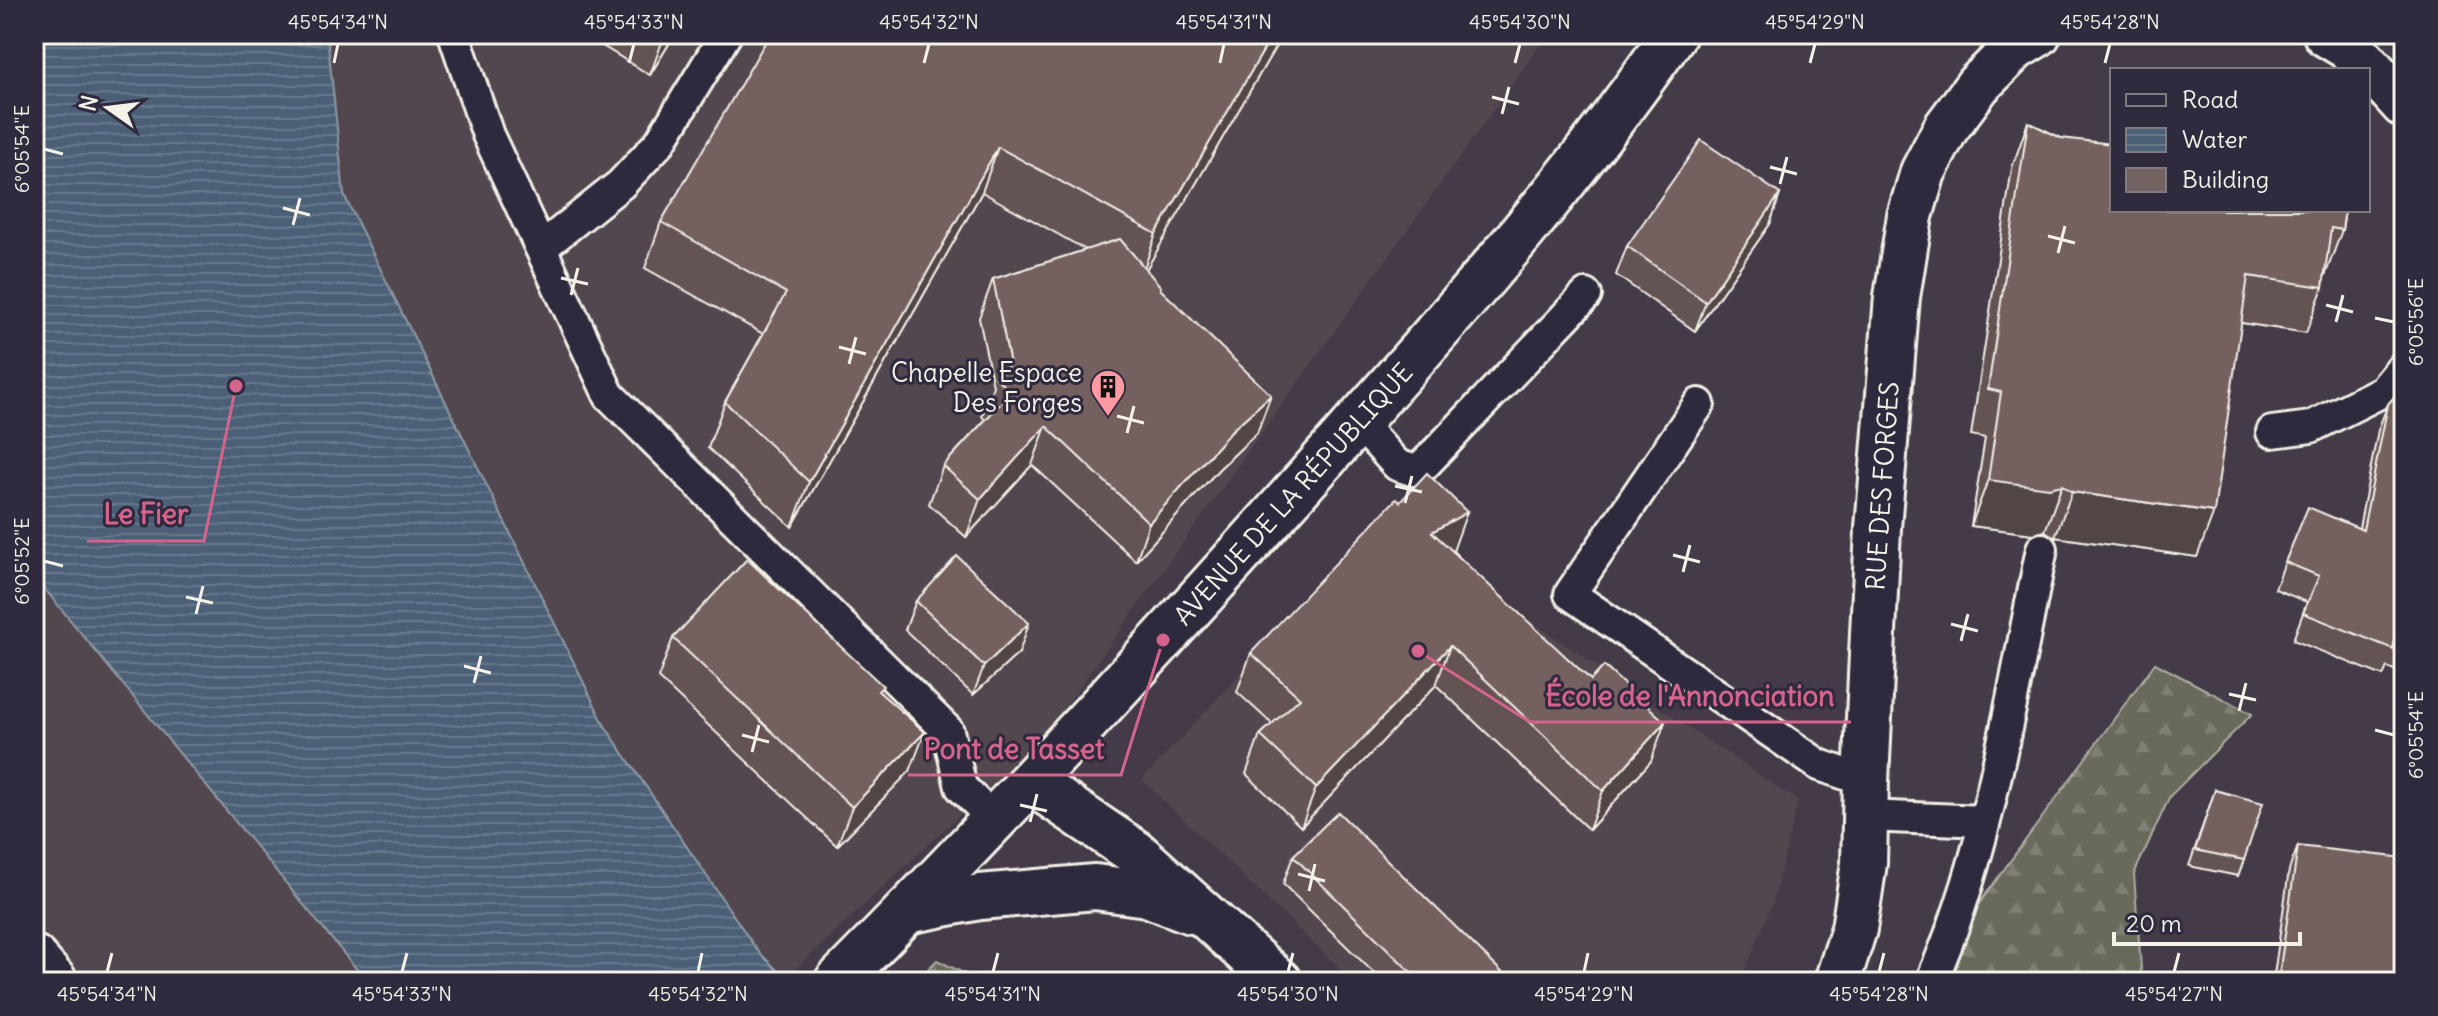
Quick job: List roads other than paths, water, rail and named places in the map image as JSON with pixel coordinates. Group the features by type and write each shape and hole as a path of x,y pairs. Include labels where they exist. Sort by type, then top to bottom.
{"street":[{"name":"AVENUE DE LA RÉPUBLIQUE","path":"845,974 1031,782 1359,423 1556,191 1674,34"},
{"name":"RUE DES FORGES","path":"1837,982 1854,929 1864,863 1879,514 1897,297 1910,216 1923,172 1946,128 1978,85 2015,48 2038,34"},
{"path":"2326,34 2356,52 2404,105"},
{"path":"1031,782 1136,853 1279,982"},
{"path":"907,911 980,897 1095,887 1147,894 1212,920"},
{"path":"34,958 55,982"}],"lane":[{"path":"454,34 488,135 609,395 948,731 961,787 994,820"},
{"path":"541,248 621,184 660,142 726,34"},
{"path":"1359,423 1397,465 1412,470 1423,466 1586,295"},
{"path":"2272,432 2311,427 2383,391 2404,366"},
{"path":"1699,404 1570,594 1866,798 1984,821"},
{"path":"1931,982 1952,935 1984,821 2042,549"}],"water":[{"path":"34,34 327,34 344,195 605,726 757,950 789,982 367,982 34,576"}],"place":[{"name":"Le Fier","path":"236,386"},
{"name":"Chapelle Espace Des Forges","path":"1108,418"},
{"name":"Pont de Tasset","path":"1163,640"},
{"name":"École de l'Annonciation","path":"1418,651"}]}
